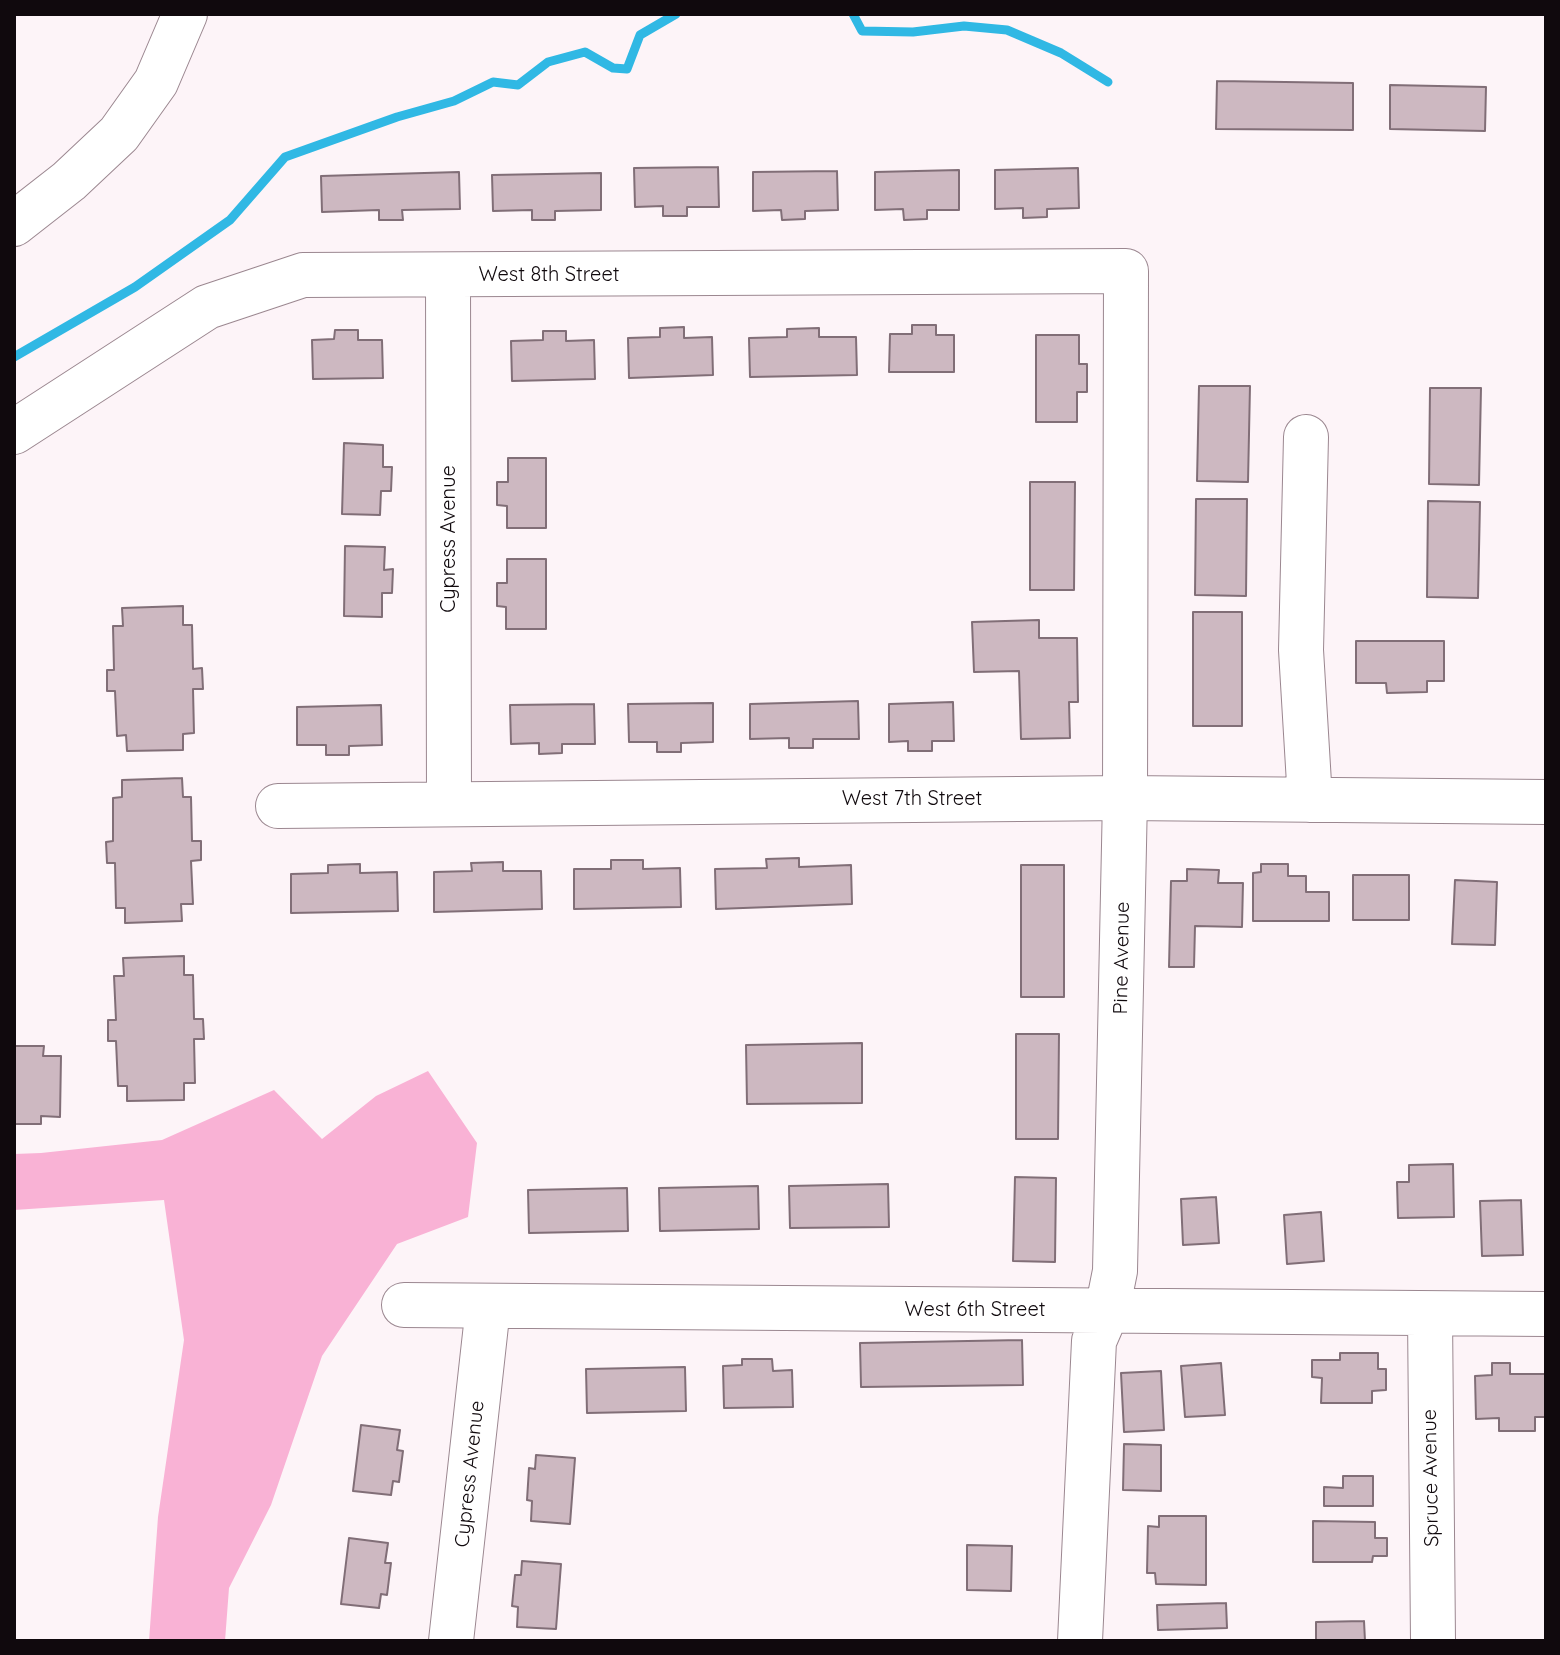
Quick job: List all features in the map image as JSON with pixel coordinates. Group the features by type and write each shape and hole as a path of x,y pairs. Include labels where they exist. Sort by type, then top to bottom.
{"street":[{"path":"14,224 69,181 119,134 156,82 185,14"},
{"name":"West 8th Street","path":"14,432 207,307 303,275 1126,271"},
{"name":"Pine Avenue","path":"1080,1641 1094,1341 1107,1311 1115,1271 1125,798 1126,271"},
{"name":"Cypress Avenue","path":"448,276 449,803"},
{"path":"1306,437 1301,650 1310,800"},
{"name":"West 7th Street","path":"278,806 1125,798 1546,802"},
{"name":"West 6th Street","path":"404,1305 1546,1314"},
{"name":"Cypress Avenue","path":"451,1641 488,1307"},
{"name":"Spruce Avenue","path":"1430,1315 1433,1641"}],"shaded area":[{"path":"428,1071 477,1143 468,1217 397,1244 322,1356 271,1505 229,1588 225,1641 149,1641 158,1517 184,1340 164,1200 14,1210 14,1154 162,1140 274,1090 322,1139 376,1096"}],"building":[{"path":"1217,81 1353,83 1353,130 1216,129"},
{"path":"1390,85 1486,87 1485,131 1390,129"},
{"path":"718,167 719,207 687,207 687,216 663,216 663,206 635,207 634,168"},
{"path":"1078,168 1079,208 1047,209 1047,217 1023,218 1023,208 995,209 995,170"},
{"path":"959,170 959,210 927,210 927,219 904,220 903,209 875,210 875,172"},
{"path":"837,171 838,210 805,211 805,219 782,220 781,210 753,211 753,172"},
{"path":"459,172 460,209 402,210 403,220 379,220 379,210 322,212 321,176"},
{"path":"601,173 601,210 555,211 555,220 532,220 532,210 493,211 492,175"},
{"path":"912,325 936,325 936,335 954,335 954,372 889,372 890,334 912,334"},
{"path":"684,327 684,338 712,337 713,375 629,378 628,338 660,337 660,328"},
{"path":"819,328 819,337 856,337 857,375 750,377 749,338 787,337 787,329"},
{"path":"335,330 358,330 358,340 382,340 383,378 313,379 312,340 334,339"},
{"path":"543,331 566,331 566,341 594,340 595,379 512,381 511,341 543,340"},
{"path":"1036,335 1079,335 1079,364 1087,364 1087,392 1077,392 1077,422 1036,422"},
{"path":"1199,386 1250,386 1248,482 1197,481"},
{"path":"1430,388 1481,388 1479,485 1429,484"},
{"path":"344,443 383,445 383,467 392,467 391,491 381,491 380,515 342,514"},
{"path":"508,458 546,458 546,528 507,528 507,506 497,505 497,482 508,482"},
{"path":"1030,482 1075,482 1074,590 1030,590"},
{"path":"1196,499 1247,499 1246,596 1195,595"},
{"path":"1428,501 1480,502 1478,598 1427,597"},
{"path":"345,546 385,547 384,570 393,569 392,593 382,593 382,617 344,616"},
{"path":"507,559 546,559 546,629 506,629 506,607 497,606 497,583 507,583"},
{"path":"183,606 183,625 192,625 193,669 202,668 203,689 193,689 194,733 183,734 183,750 127,751 126,735 117,736 115,691 107,691 107,670 114,670 113,626 123,626 122,608"},
{"path":"1193,612 1242,612 1242,726 1193,726"},
{"path":"1039,620 1039,638 1077,638 1078,702 1069,702 1070,738 1021,739 1019,671 974,672 972,622"},
{"path":"1356,641 1444,641 1444,681 1427,681 1427,692 1387,693 1386,683 1356,683"},
{"path":"858,701 859,739 813,739 813,748 789,748 789,738 750,739 750,704"},
{"path":"953,702 954,741 932,741 932,751 908,751 908,741 889,742 889,704"},
{"path":"713,703 713,742 681,743 681,752 657,752 657,742 629,742 628,704"},
{"path":"594,704 595,744 562,744 562,753 539,754 539,743 511,744 510,705"},
{"path":"381,705 382,745 349,746 349,755 326,755 326,745 297,745 297,707"},
{"path":"182,778 183,797 191,797 192,841 201,841 201,860 191,861 193,904 181,904 182,921 125,923 125,908 116,908 115,863 107,863 106,842 113,841 113,798 122,797 122,780"},
{"path":"799,858 799,867 851,865 852,904 716,909 715,869 767,868 766,859"},
{"path":"611,860 643,860 643,869 680,868 681,907 574,909 574,869 611,869"},
{"path":"503,862 503,871 541,871 542,909 434,912 434,872 472,871 471,863"},
{"path":"360,864 360,873 397,872 398,911 291,913 291,874 328,873 328,865"},
{"path":"1261,864 1288,864 1288,876 1306,876 1306,892 1329,892 1329,921 1253,921 1253,873 1261,872"},
{"path":"1021,865 1064,865 1064,997 1021,997"},
{"path":"1187,869 1219,870 1218,883 1243,883 1242,927 1195,926 1194,967 1169,967 1171,881 1187,881"},
{"path":"1353,875 1409,875 1409,920 1353,920"},
{"path":"1455,880 1497,882 1495,945 1452,944"},
{"path":"184,956 184,975 193,975 194,1019 203,1019 204,1039 194,1039 195,1083 184,1083 184,1100 127,1101 127,1086 118,1086 116,1041 108,1041 108,1020 116,1020 114,976 124,976 123,958"},
{"path":"1016,1034 1059,1034 1058,1139 1016,1139"},
{"path":"862,1043 862,1103 747,1104 746,1045"},
{"path":"14,1046 44,1046 43,1056 61,1056 60,1117 41,1116 41,1124 14,1124"},
{"path":"1453,1164 1454,1217 1398,1218 1397,1182 1409,1182 1409,1165"},
{"path":"1015,1177 1056,1178 1055,1262 1013,1261"},
{"path":"888,1184 889,1227 790,1228 789,1186"},
{"path":"758,1186 759,1229 660,1231 659,1188"},
{"path":"627,1188 628,1231 529,1233 528,1190"},
{"path":"1216,1197 1219,1243 1183,1245 1181,1199"},
{"path":"1521,1200 1523,1255 1482,1256 1480,1201"},
{"path":"1321,1212 1324,1261 1287,1264 1284,1215"},
{"path":"1022,1340 1023,1385 861,1387 860,1343"},
{"path":"1340,1353 1378,1353 1378,1369 1386,1369 1386,1390 1372,1391 1372,1403 1321,1403 1322,1378 1312,1377 1312,1360 1340,1360"},
{"path":"742,1359 772,1359 773,1371 792,1370 793,1407 724,1408 723,1366 742,1365"},
{"path":"1221,1363 1225,1415 1185,1417 1181,1366"},
{"path":"1492,1363 1510,1363 1510,1374 1546,1374 1546,1417 1535,1417 1535,1431 1499,1431 1499,1418 1476,1419 1475,1376 1492,1375"},
{"path":"685,1367 686,1411 587,1413 586,1369"},
{"path":"1161,1371 1164,1430 1124,1432 1121,1373"},
{"path":"361,1425 400,1430 397,1450 403,1451 399,1482 393,1481 391,1495 353,1491"},
{"path":"1124,1444 1161,1445 1161,1491 1123,1490"},
{"path":"536,1455 575,1458 570,1524 531,1521 532,1501 527,1500 529,1468 535,1469"},
{"path":"1343,1476 1373,1476 1373,1506 1324,1506 1324,1487 1343,1488"},
{"path":"1159,1516 1206,1516 1206,1585 1156,1584 1155,1573 1147,1573 1148,1526 1159,1527"},
{"path":"1313,1521 1375,1522 1375,1538 1387,1538 1387,1556 1373,1556 1372,1562 1313,1562"},
{"path":"349,1538 388,1543 385,1563 391,1563 387,1595 381,1594 379,1608 341,1604"},
{"path":"967,1545 1012,1546 1011,1591 967,1590"},
{"path":"522,1561 561,1564 556,1629 517,1627 518,1607 512,1606 515,1575 521,1575"},
{"path":"1226,1603 1227,1628 1158,1630 1157,1605"},
{"path":"1364,1621 1365,1641 1316,1641 1316,1622"}],"waterway":[{"path":"14,357 135,287 230,220 285,157 397,117 454,101 493,82 518,85 548,62 585,52 613,68 627,69 640,35 676,14"},
{"path":"853,14 862,31 913,32 964,26 1007,30 1061,53 1108,82"}]}
